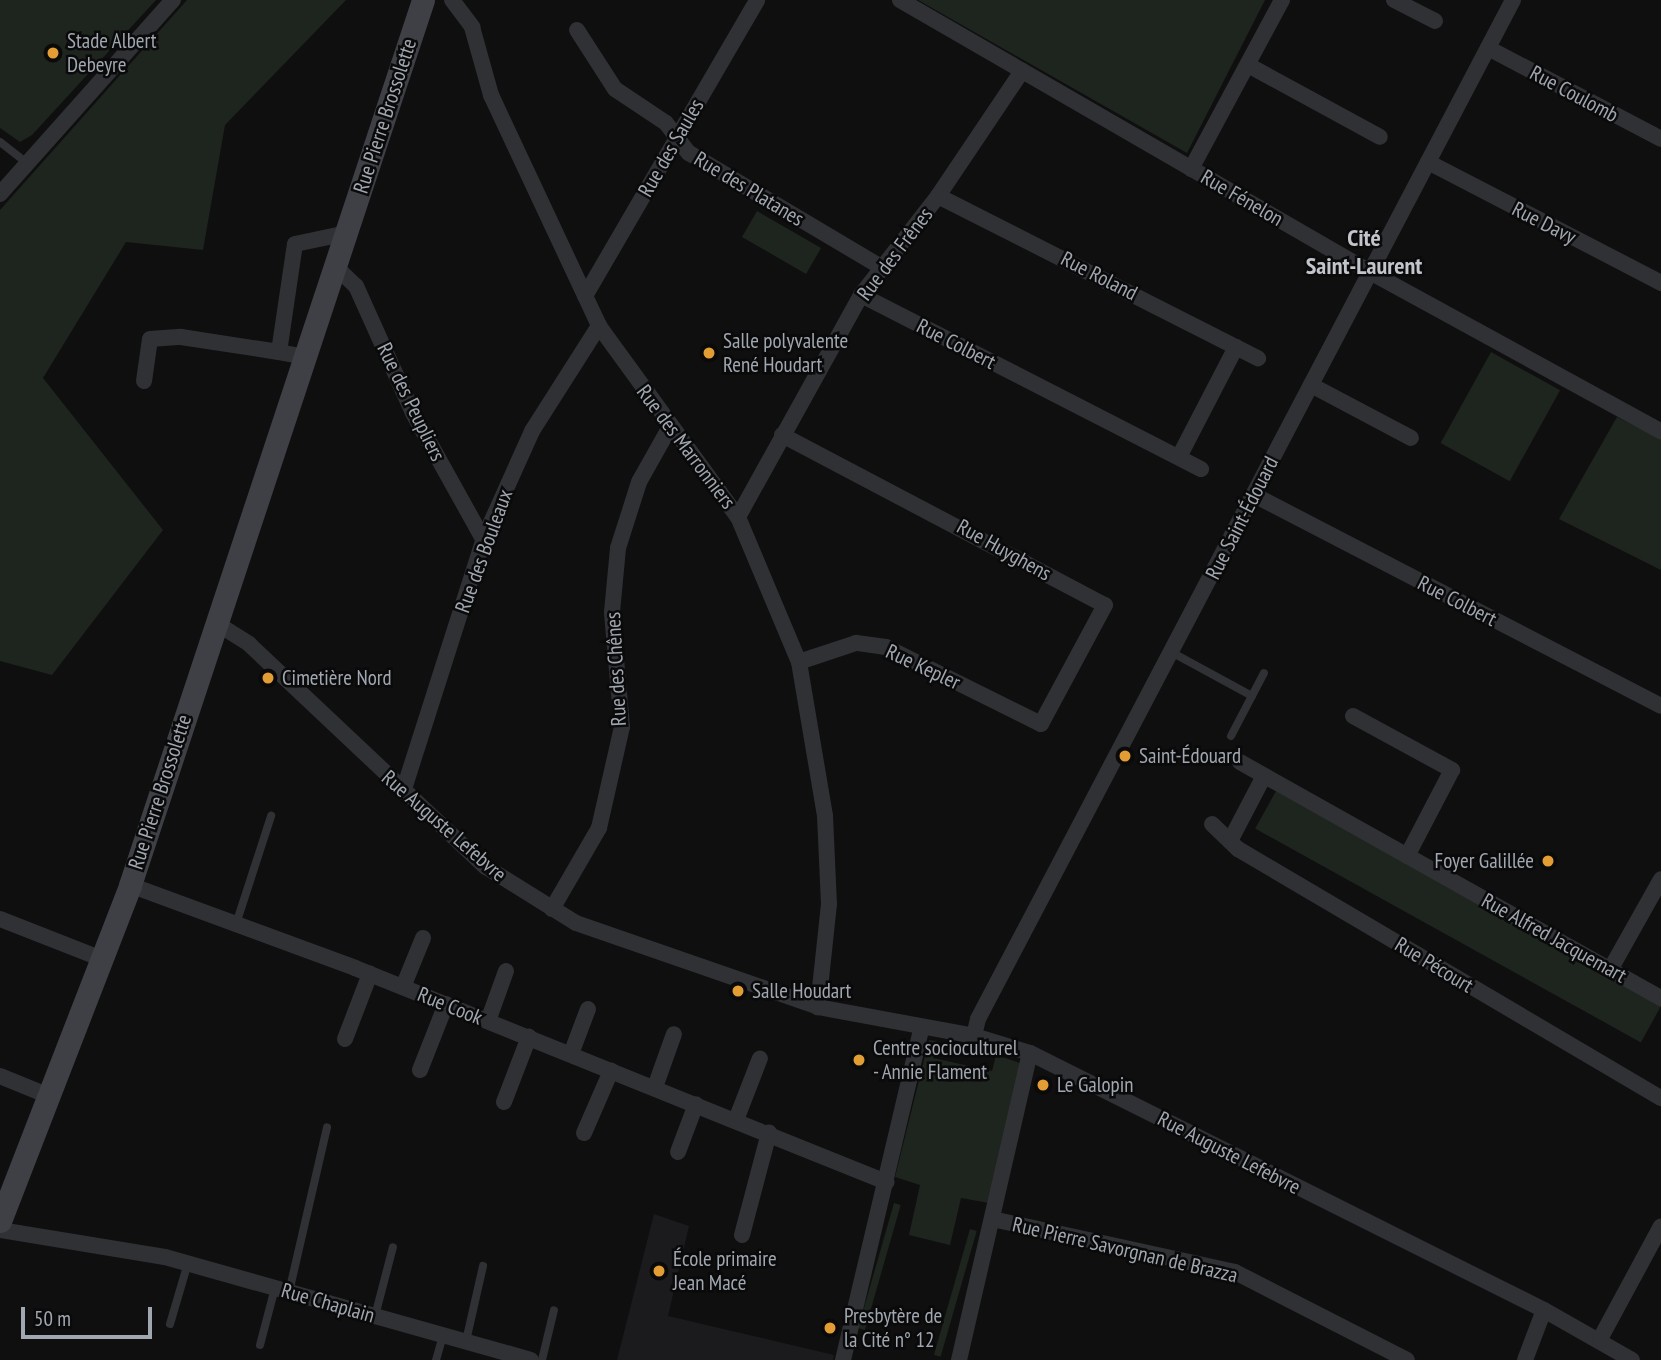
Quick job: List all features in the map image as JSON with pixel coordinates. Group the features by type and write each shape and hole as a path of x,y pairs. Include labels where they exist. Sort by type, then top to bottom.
{"street":[{"path":"0,194 173,0"},
{"name":"Rue Pierre Brossolette","path":"0,1221 6,1188 48,1096 130,885 337,267 423,0"},
{"name":"Rue des Marronniers","path":"452,0 472,27 492,95 599,326 738,517 799,662 825,816 829,904 818,1007"},
{"name":"Rue des Saules","path":"585,296 757,0"},
{"name":"Rue Fénelon","path":"900,0 1370,272 1661,431"},
{"path":"1191,169 1282,0"},
{"path":"1394,0 1435,21"},
{"name":"Rue Saint-Édouard","path":"974,1036 978,1019 1173,653 1513,0"},
{"name":"Rue des Platanes","path":"577,30 615,89 666,123 689,153 883,268"},
{"name":"Rue Coulomb","path":"1488,48 1661,139"},
{"path":"1248,65 1380,136"},
{"name":"Rue des Frênes","path":"738,517 861,295 938,197 1022,71"},
{"name":"Rue Davy","path":"1428,162 1661,283"},
{"name":"Rue Roland","path":"938,197 1258,358"},
{"path":"279,352 295,244 347,233"},
{"name":"Rue des Peupliers","path":"337,267 356,286 413,413 483,540"},
{"name":"Rue Colbert","path":"861,295 1201,468"},
{"name":"Rue des Bouleaux","path":"403,792 483,540 532,431 599,326"},
{"path":"144,381 150,339 181,337 305,357"},
{"path":"1179,457 1236,347"},
{"path":"1311,385 1411,438"},
{"name":"Rue des Chênes","path":"552,909 599,828 622,727 612,612 618,548 639,482 671,425"},
{"name":"Rue Huyghens","path":"782,435 1105,605 1041,724"},
{"name":"Rue Colbert","path":"1254,495 1661,706"},
{"name":"Rue Auguste Lefebvre","path":"216,623 249,644 403,792 486,867 552,909 607,937 818,1007 974,1036 1030,1053 1545,1310 1600,1339 1632,1360"},
{"name":"Rue Kepler","path":"799,662 856,643 886,647 1041,724"},
{"path":"1353,716 1452,770 1407,856"},
{"name":"Rue Alfred Jacquemart","path":"1240,762 1661,998"},
{"path":"1230,841 1264,776"},
{"name":"Rue Pécourt","path":"1212,824 1230,841 1661,1098"},
{"path":"1611,970 1661,878"},
{"name":"Rue Cook","path":"130,885 370,974 886,1182"},
{"path":"0,919 102,959"},
{"path":"403,987 423,938"},
{"path":"488,1021 506,971"},
{"path":"345,1039 370,974"},
{"path":"420,1070 446,1004"},
{"path":"571,1054 587,1009"},
{"path":"843,1360 922,1027"},
{"path":"655,1087 674,1034"},
{"path":"504,1102 529,1037"},
{"path":"960,1360 1030,1053"},
{"path":"736,1120 760,1058"},
{"path":"584,1133 611,1071"},
{"path":"0,1076 48,1096"},
{"path":"678,1152 696,1104"},
{"path":"742,1235 769,1133"},
{"name":"Rue Pierre Savorgnan de Brazza","path":"992,1219 1236,1272 1408,1360"},
{"path":"1600,1339 1661,1226"},
{"name":"Rue Chaplain","path":"0,1230 188,1263 522,1359"},
{"path":"1525,1360 1545,1310"}],"lane":[{"path":"0,142 27,163"},
{"path":"1173,653 1252,696"},
{"path":"1231,736 1264,673"},
{"path":"236,924 271,816"},
{"path":"260,1345 282,1290 327,1127"},
{"path":"375,1316 393,1247"},
{"path":"170,1324 188,1263"},
{"path":"466,1341 484,1266"},
{"path":"542,1360 554,1310"},
{"path":"436,1360 443,1335"}],"shaded area":[{"name":"Stade Albert Debeyre","path":"0,0 156,0 32,135 20,142 0,128"},
{"path":"187,0 346,0 225,125 203,250 126,242 43,378 163,530 52,675 0,661 0,210"},
{"path":"918,0 1265,0 1187,153"},
{"path":"757,211 821,248 806,274 742,237"},
{"path":"1491,352 1560,390 1510,481 1441,443"},
{"path":"1617,417 1661,439 1661,570 1559,519"},
{"path":"1276,791 1661,1004 1641,1042 1255,829"},
{"path":"929,1040 937,1041 933,1058 992,1071 996,1055 1023,1064 989,1203 961,1198 950,1245 909,1235 920,1185 895,1177"},
{"path":"894,1203 901,1205 865,1330 858,1328"},
{"name":"École primaire Jean Macé","path":"654,1214 689,1226 668,1316 834,1355 833,1360 617,1360"},
{"path":"970,1229 977,1231 941,1357 934,1355"}],"place":[{"name":"Stade Albert Debeyre","path":"53,53"},
{"name":"Salle polyvalente René Houdart","path":"709,353"},
{"name":"Cimetière Nord","path":"268,678"},
{"name":"Saint-Édouard","path":"1125,756"},
{"name":"Foyer Galillée","path":"1548,861"},
{"name":"Salle Houdart","path":"738,991"},
{"name":"Centre socioculturel - Annie Flament","path":"859,1060"},
{"name":"Le Galopin","path":"1043,1085"},
{"name":"École primaire Jean Macé","path":"659,1271"},
{"name":"Presbytère de la Cité n° 12","path":"830,1328"}],"district":[{"name":"Cité Saint-Laurent","path":"1364,252"}]}
